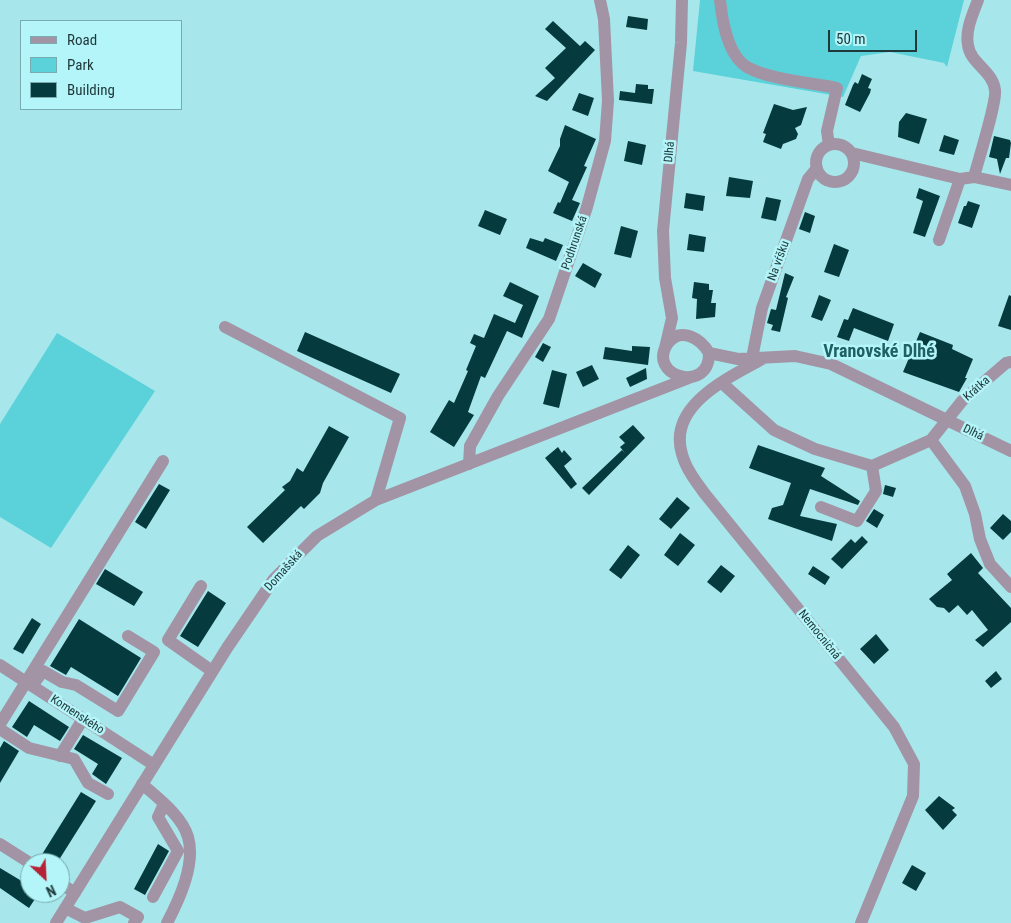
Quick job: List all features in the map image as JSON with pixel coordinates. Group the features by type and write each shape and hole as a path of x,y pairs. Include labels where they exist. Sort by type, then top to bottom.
{"street":[{"name":"Podhrunská","path":"469,464 470,446 498,396 549,319 587,207 605,141 608,101 604,19 600,0"},
{"name":"Dlhá","path":"672,318 669,305 663,231 681,43 682,0"},
{"path":"720,0 734,53 745,66 783,78 838,88 827,131 829,145"},
{"path":"974,177 996,91 990,74 976,60 968,46 968,31 978,0"},
{"path":"852,153 854,167 846,178 832,181 826,179 817,168 818,155 829,145 844,146 852,153 960,179 974,177 1011,185"},
{"name":"Na vŕšku","path":"758,358 762,308 808,179 817,168"},
{"path":"939,240 960,179"},
{"path":"703,371 709,360 709,353 700,341 672,318 664,358 667,369 675,375 689,378 738,359"},
{"path":"225,327 400,418 376,500"},
{"path":"665,348 676,336 693,336"},
{"path":"709,353 738,359 742,362 742,366 734,375"},
{"name":"Dlhá","path":"738,359 795,356 831,364 1011,451"},
{"name":"Nemocničná","path":"758,358 734,375 726,387 708,392 690,408 681,431 682,453 692,475 894,727 914,764 913,796 861,923"},
{"name":"Krátka","path":"947,420 962,401 1006,363 1011,362"},
{"path":"657,388 667,369"},
{"name":"Domašská","path":"56,923 212,671 274,579 317,536 376,500 657,388 689,378"},
{"path":"726,387 774,430 815,449 872,466 932,440 947,420"},
{"path":"932,440 965,486 975,514 980,539 990,564 1011,587"},
{"path":"0,724 29,683 163,462"},
{"path":"821,507 857,521 876,491 872,466"},
{"path":"201,586 168,640 212,671"},
{"path":"29,683 43,671 62,682 76,685 118,711 154,652 128,636"},
{"name":"Komenského","path":"0,665 154,765"},
{"path":"60,756 83,719"},
{"path":"0,730 29,748 74,759 88,783 108,794"},
{"path":"142,784 176,816 188,837 190,860 178,904 167,923"},
{"path":"153,897 178,851 158,817 164,804"},
{"path":"0,844 20,857"},
{"path":"70,890 75,893"},
{"path":"65,908 85,918 120,906 138,917 134,923"}],"green space":[{"path":"700,0 964,0 947,67 944,63 890,52 861,56 843,97 693,71"},
{"path":"57,333 155,391 51,548 0,517 0,424"}],"building":[{"path":"628,16 648,19 647,30 626,27"},
{"path":"553,21 580,46 585,41 595,50 547,101 535,96 555,78 545,68 566,48 545,29"},
{"path":"862,74 872,79 868,88 871,89 870,93 860,112 845,105 853,85 855,82 858,84"},
{"path":"636,84 648,85 648,89 654,89 652,104 619,100 620,91 635,93"},
{"path":"579,93 594,98 588,116 572,110"},
{"path":"774,104 793,110 807,107 801,125 795,128 798,134 796,139 783,144 781,149 763,142 766,134 763,133"},
{"path":"906,113 927,119 919,144 898,137 899,122"},
{"path":"565,125 596,139 584,166 587,167 572,200 580,203 572,221 553,213 558,202 560,203 569,182 548,171 560,146 560,139"},
{"path":"944,135 959,140 954,155 939,151"},
{"path":"994,136 1010,140 1011,143 1009,158 1006,158 1000,174 997,159 989,157"},
{"path":"628,141 646,145 642,165 624,161"},
{"path":"729,177 753,181 750,198 726,196"},
{"path":"919,188 940,196 925,237 913,233 923,201 916,198"},
{"path":"686,193 705,196 703,211 684,208"},
{"path":"766,197 781,200 776,221 761,218"},
{"path":"968,201 980,205 972,228 958,223 964,206 966,206"},
{"path":"485,210 507,219 500,235 478,226"},
{"path":"805,212 815,216 810,233 799,229"},
{"path":"621,226 638,231 631,258 614,254"},
{"path":"689,234 706,237 704,252 687,250"},
{"path":"530,238 543,242 545,238 563,245 556,261 526,248"},
{"path":"834,244 849,250 839,277 824,272"},
{"path":"583,263 602,274 595,288 575,276"},
{"path":"785,273 794,277 786,297 788,298 780,332 771,330 773,325 767,323 771,309 776,310"},
{"path":"510,282 539,296 522,338 507,331 485,378 481,376 468,412 474,415 454,447 430,432 449,400 454,403 468,371 466,370 476,346 470,343 474,334 484,338 494,314 515,323 523,305 503,296"},
{"path":"694,282 709,284 709,290 713,290 711,303 716,303 715,317 696,319 697,299 692,298"},
{"path":"819,295 831,300 822,321 811,317"},
{"path":"1009,295 1011,296 1011,330 998,326"},
{"path":"853,308 894,324 888,341 854,328 849,341 837,337 844,319 848,320"},
{"path":"305,332 400,374 391,393 297,351"},
{"path":"920,332 953,345 952,349 973,359 965,378 967,378 959,392 903,372"},
{"path":"543,343 551,347 543,362 535,357"},
{"path":"632,346 650,347 648,365 603,359 605,347 632,351"},
{"path":"592,365 599,379 583,387 576,372"},
{"path":"646,368 647,379 630,387 626,378"},
{"path":"552,370 567,374 559,408 543,404"},
{"path":"633,425 645,438 589,495 582,488 622,450 625,453 620,447 625,443 619,437"},
{"path":"329,426 349,437 323,483 320,493 304,509 301,506 263,543 247,527 285,490 282,487 290,481 297,468 303,472"},
{"path":"758,445 825,468 821,476 860,501 858,505 810,489 800,516 837,524 832,541 768,519 772,508 783,505 791,483 749,468"},
{"path":"558,447 562,453 564,450 572,459 564,466 577,484 571,489 545,458"},
{"path":"159,484 170,490 146,529 135,522"},
{"path":"885,485 896,488 893,497 883,494"},
{"path":"677,497 690,508 671,529 659,519"},
{"path":"874,509 884,515 877,528 866,521"},
{"path":"1003,514 1011,521 1011,532 1003,540 990,528"},
{"path":"680,533 695,545 678,566 664,555"},
{"path":"862,536 868,542 842,569 831,559 851,539 855,543"},
{"path":"628,545 640,555 621,579 609,570"},
{"path":"971,553 983,568 978,573 1011,608 1011,622 983,647 975,640 988,630 972,610 967,615 958,605 949,613 944,608 937,607 929,599 952,580 947,574"},
{"path":"721,565 735,576 721,593 707,582"},
{"path":"813,566 830,577 825,585 808,574"},
{"path":"105,569 143,592 134,606 96,584"},
{"path":"208,591 226,603 198,647 180,636"},
{"path":"32,618 41,624 23,654 13,649"},
{"path":"79,619 141,658 118,696 71,667 66,675 50,666"},
{"path":"876,634 889,650 874,664 860,649"},
{"path":"996,671 1002,679 991,688 985,681"},
{"path":"29,701 69,727 60,741 34,725 27,737 12,727"},
{"path":"83,735 122,758 106,784 92,774 98,764 74,749"},
{"path":"4,741 19,751 0,783 0,748"},
{"path":"81,792 96,801 63,853 43,853"},
{"path":"939,796 955,808 952,810 957,815 943,830 925,810"},
{"path":"158,844 169,851 145,895 134,889"},
{"path":"912,865 926,873 916,891 902,883"},
{"path":"0,868 20,880 20,902 0,888"},
{"path":"22,903 32,903 29,908"}],"district":[{"name":"Vranovské Dlhé","path":"879,352"}]}
